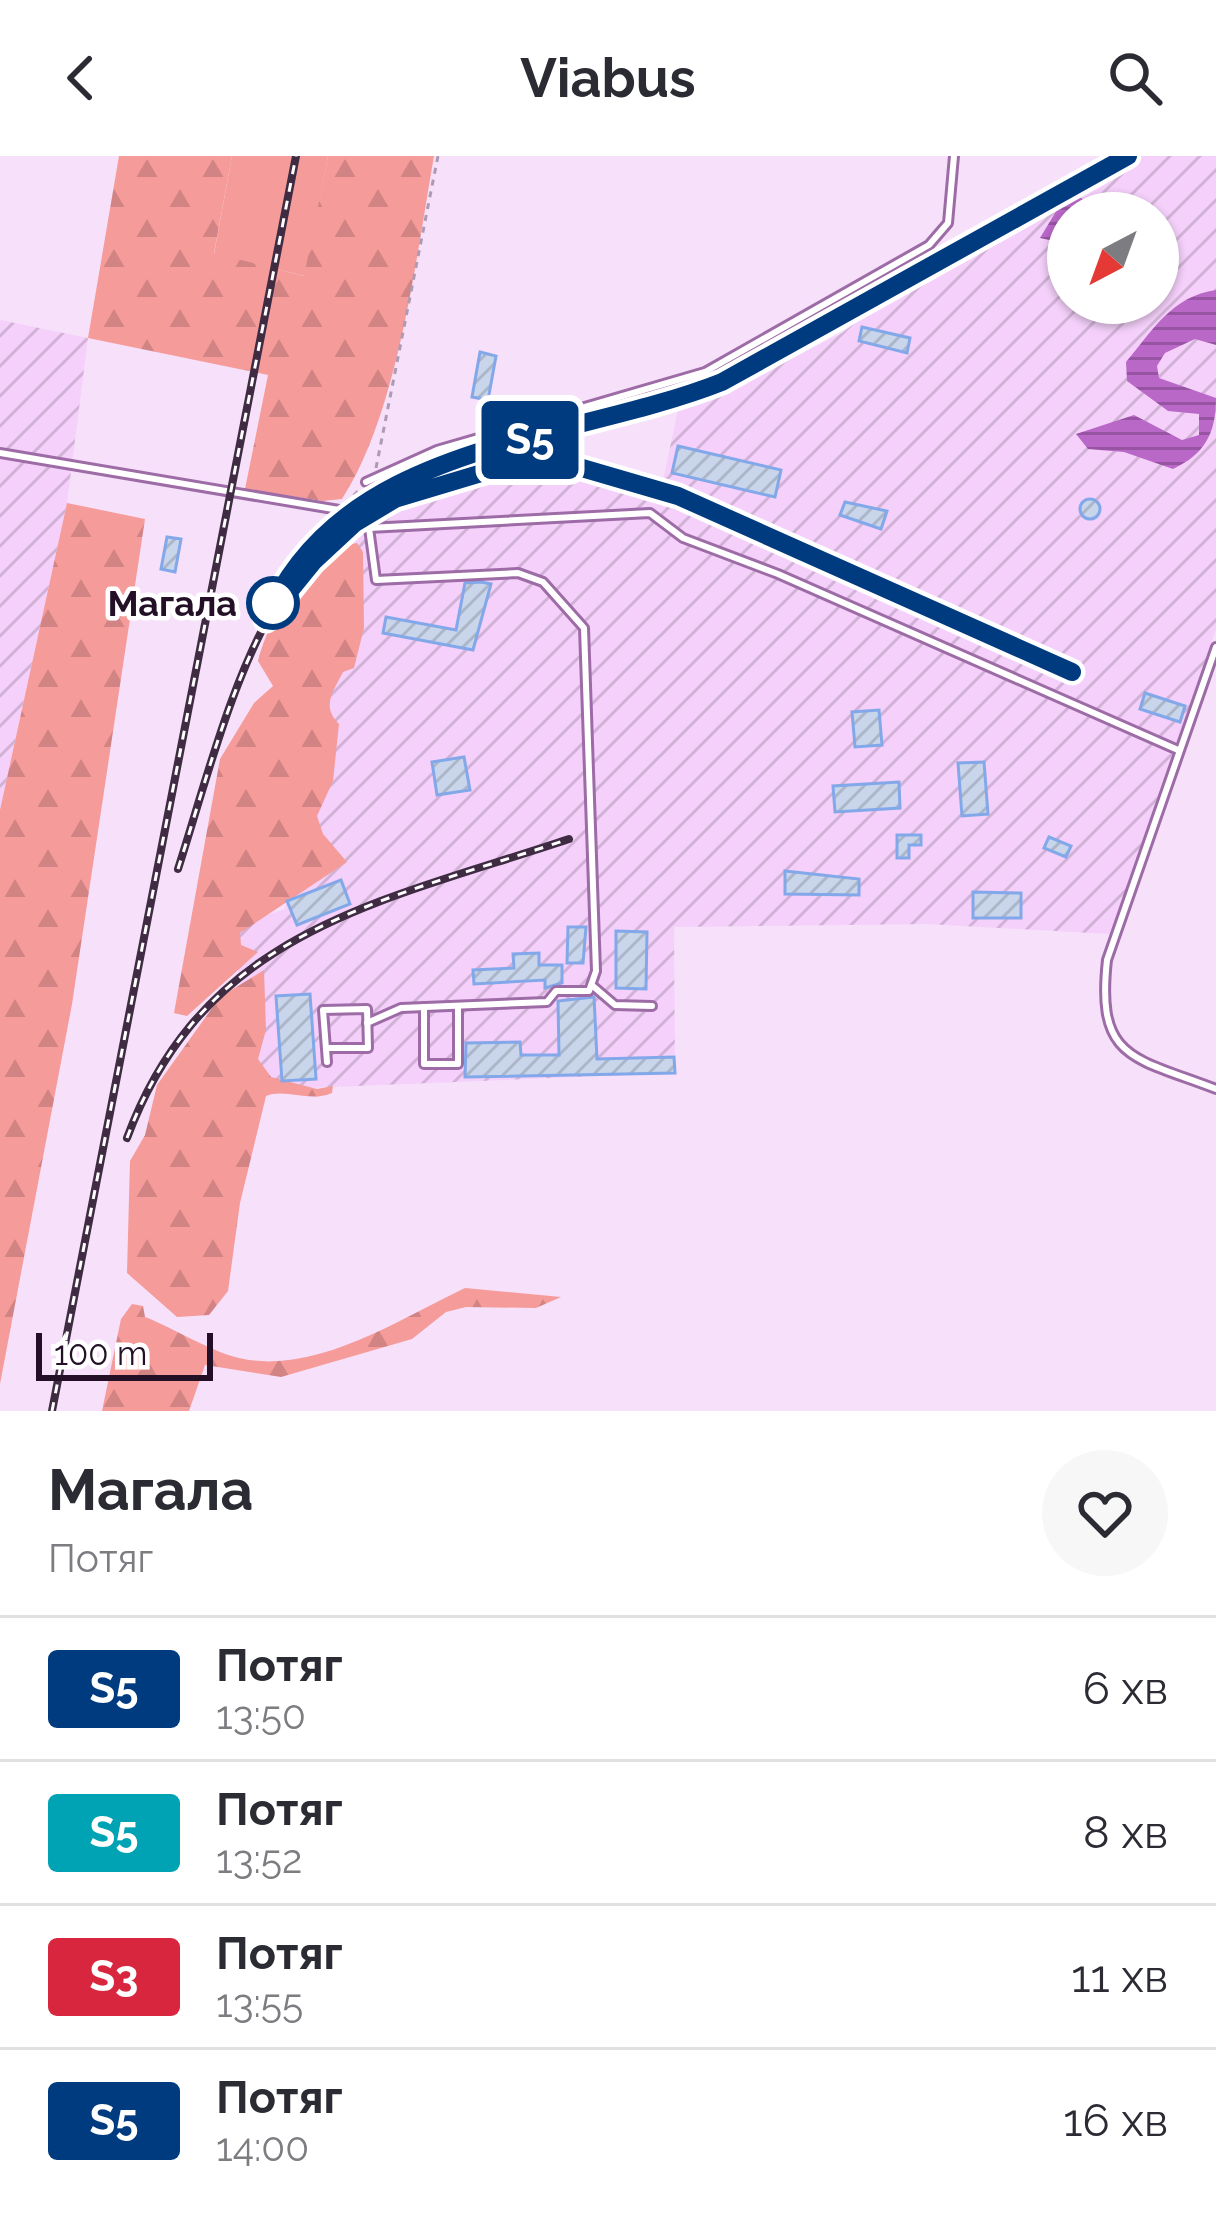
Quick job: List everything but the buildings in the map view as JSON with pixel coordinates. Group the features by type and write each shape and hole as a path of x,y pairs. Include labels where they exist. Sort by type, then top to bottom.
{"lane":[{"path":"366,482 437,450 705,372 928,245 948,223 954,156"},
{"path":"0,453 339,510 369,528 650,513 683,538 1178,750"},
{"path":"369,528 376,580 518,572 543,582 584,628 594,987 615,1005 652,1006"},
{"path":"1216,647 1107,960 1105,1026 1129,1052 1216,1089"},
{"path":"367,1023 401,1008 547,1002 556,992 594,987"},
{"path":"424,1007 424,1064 458,1064 458,1006"},
{"path":"326,1048 368,1048 367,1010 323,1010 327,1063"}],"path":[{"path":"339,510 376,467 438,156"}],"shaded area":[{"path":"1132,156 1216,156 1216,629 1110,934 927,924 674,927 675,1073 258,1090 231,927 285,909 353,547 349,523 398,493 494,464 599,466 662,486 679,405 742,384 842,333 891,295 1047,205 1047,324 1179,324 1179,192 1070,192"},
{"path":"1216,290 1216,345 1195,339 1165,353 1157,366 1159,378 1216,398 1214,422 1201,449 1173,469 1124,452 1088,449 1076,434 1134,415 1182,440 1199,435 1199,414 1168,411 1127,381 1126,362 1158,324 1179,324 1179,304"},
{"path":"0,320 88,338 67,503 0,810"}],"green space":[{"path":"119,156 232,156 214,253 304,276 328,156 434,156 391,380 361,464 342,499 323,501 245,489 268,375 88,338"},
{"path":"232,156 328,156 305,276 214,254"},
{"path":"67,503 145,519 72,1004 0,1384 0,810"},
{"path":"357,543 363,552 364,628 354,668 343,672 330,699 339,724 333,781 317,816 323,834 347,862 240,933 241,945 258,952 187,1016 174,1013 220,759 254,703 273,686 258,661 264,643 281,606 306,572 338,549"},
{"path":"264,970 266,1030 258,1059 271,1077 317,1089 333,1086 332,1093 266,1096 240,1203 228,1291 209,1315 177,1317 127,1273 130,1161 145,1135 157,1085 220,997"},
{"path":"465,1288 561,1297 536,1308 466,1307 446,1312 412,1339 281,1377 205,1365 189,1411 102,1411 121,1319 132,1304 143,1306 145,1317 216,1350 268,1361 327,1352"}],"railway":[{"path":"52,1411 296,156"},
{"path":"178,869 216,746 264,626 296,572 337,525 387,487 449,460 655,405 722,382 1127,156"},
{"path":"413,492 513,469 578,471 644,485 1072,672"},
{"path":"127,1138 160,1068 202,1012 251,969 306,934 367,906 569,839"}],"train":[{"name":"S5","path":"1072,672 678,496 582,468 495,469 453,478 372,510 313,562 266,620 292,574 315,548 347,518 417,472 447,460 659,407 722,382 790,349 1128,156"}],"place":[{"name":"Магала","path":"273,603"}]}
